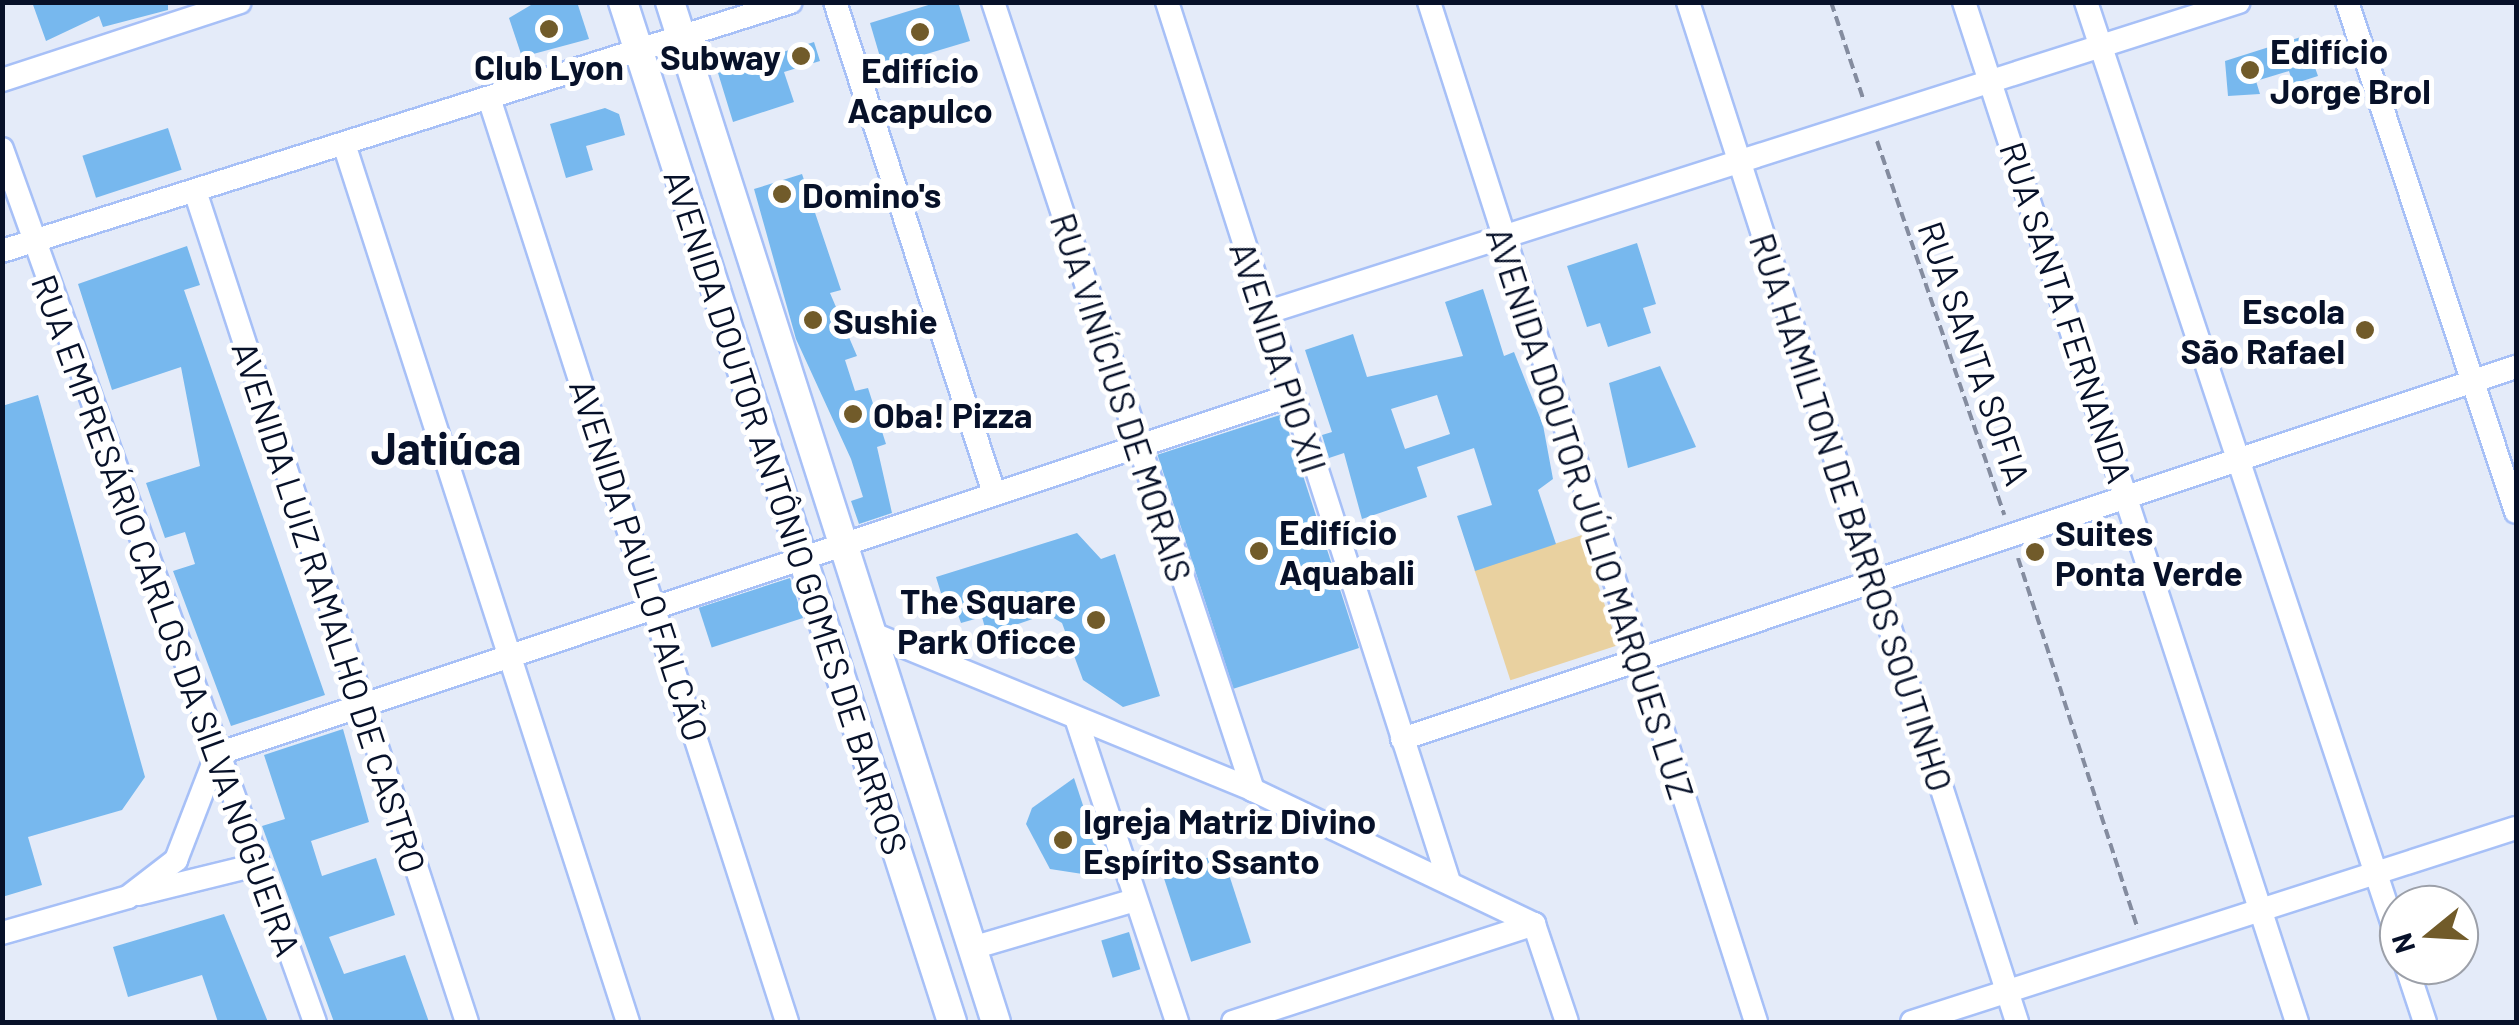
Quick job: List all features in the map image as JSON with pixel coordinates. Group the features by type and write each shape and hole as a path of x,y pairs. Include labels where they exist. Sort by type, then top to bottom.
{"main road":[{"name":"AVENIDA DOUTOR ANTÔNIO GOMES DE BARROS","path":"622,2 952,1022"},
{"name":"AVENIDA DOUTOR ANTÔNIO GOMES DE BARROS","path":"670,2 996,1022"}],"street":[{"path":"2,80 240,2"},
{"path":"2,251 791,2"},
{"path":"834,2 994,493"},
{"name":"RUA VINÍCIUS DE MORAIS","path":"993,2 1253,790"},
{"name":"AVENIDA PIO XII","path":"1167,2 1449,882"},
{"name":"AVENIDA DOUTOR JÚLIO MARQUES LUZ","path":"1429,2 1756,1022"},
{"name":"RUA HAMILTON DE BARROS SOUTINHO","path":"1688,2 2017,1022"},
{"name":"RUA SANTA FERNANDA","path":"1964,2 2128,496 2296,1022"},
{"path":"2086,2 2380,885"},
{"path":"1265,313 2239,2"},
{"path":"2348,2 2476,380 2516,512"},
{"name":"AVENIDA PAULO FALCÃO","path":"489,98 787,1022"},
{"path":"344,144 511,650 628,1022"},
{"name":"RUA EMPRESÁRIO CARLOS DA SILVA NOGUEIRA","path":"2,150 314,1022"},
{"name":"AVENIDA LUIZ RAMALHO DE CASTRO","path":"195,191 358,702 467,1022"},
{"path":"1402,738 2516,367"},
{"path":"128,897 176,860 217,754 511,650 1292,395"},
{"path":"870,633 1076,721 1253,790 1534,924 1567,1022"},
{"path":"1076,721 1177,1022"},
{"path":"1912,1022 2516,828"},
{"path":"2,933 256,865"},
{"path":"972,948 1135,900"},
{"path":"1233,1022 1534,924"},
{"path":"2413,985 2425,1022"}],"path":[{"name":"RUA SANTA SOFIA","path":"1831,2 2144,948"}],"shaded area":[{"path":"1582,535 1618,645 1510,680 1475,570"}],"building":[{"path":"32,2 168,2 168,10 103,27 99,16 46,41"},
{"name":"Club Lyon","path":"536,2 577,2 589,39 522,57 509,18"},
{"name":"Edifício Acapulco","path":"938,2 958,2 970,41 883,67 870,23"},
{"name":"Edifício Jorge Brol","path":"2304,36 2318,76 2293,84 2289,71 2256,81 2260,94 2228,96 2225,61"},
{"path":"814,42 820,61 784,72 794,102 733,122 718,73"},
{"path":"605,108 619,114 625,135 586,146 593,170 566,178 550,124"},
{"path":"168,128 182,170 96,198 82,156"},
{"path":"802,174 841,290 830,293 857,356 845,360 855,391 868,388 886,444 877,447 892,513 859,524 851,501 863,497 851,459 796,339 754,189"},
{"path":"1637,243 1656,304 1643,308 1651,333 1608,347 1600,323 1587,327 1567,266"},
{"path":"187,246 200,285 184,290 325,695 231,726 173,571 195,564 185,532 165,538 146,483 200,466 181,367 112,390 78,284"},
{"path":"1483,289 1504,356 1514,352 1543,425 1553,479 1538,490 1556,544 1475,571 1457,516 1492,505 1474,448 1417,467 1427,497 1362,519 1344,453 1329,458 1322,435 1332,432 1305,350 1353,334 1367,377 1463,356 1445,302","holes":["1437,395 1450,434 1405,449 1391,409"]},
{"path":"1660,366 1696,447 1628,468 1609,383"},
{"path":"38,395 145,777 122,810 28,837 42,885 2,897 2,406"},
{"name":"Edifício Aquabali","path":"1283,414 1359,648 1233,689 1157,455"},
{"name":"The Square Park Oficce","path":"1077,533 1101,559 1115,554 1160,696 1123,707 1083,680 1062,623 1047,614 987,635 982,617 961,623 954,604 945,606 936,577"},
{"path":"790,578 803,618 712,648 699,608"},
{"path":"343,729 369,822 311,841 322,876 376,858 395,915 329,937 344,974 405,955 429,1022 334,1022 262,826 285,819 264,755"},
{"name":"Igreja Matriz Divino Espírito Ssanto","path":"1074,778 1105,872 1089,875 1050,869 1026,824 1032,808"},
{"path":"1222,853 1251,942 1191,962 1162,872"},
{"path":"224,914 268,1022 218,1022 202,975 128,997 113,947"},
{"path":"1129,932 1140,969 1113,978 1101,940"}],"place":[{"name":"Club Lyon","path":"549,29"},
{"name":"Edifício Acapulco","path":"920,32"},
{"name":"Subway","path":"801,56"},
{"name":"Edifício Jorge Brol","path":"2250,70"},
{"name":"Domino's","path":"782,194"},
{"name":"Sushie","path":"813,320"},
{"name":"Escola São Rafael","path":"2365,330"},
{"name":"Oba! Pizza","path":"853,414"},
{"name":"Edifício Aquabali","path":"1259,551"},
{"name":"Suites Ponta Verde","path":"2035,552"},
{"name":"The Square Park Oficce","path":"1096,620"},
{"name":"Igreja Matriz Divino Espírito Ssanto","path":"1063,840"}],"district":[{"name":"Jatiúca","path":"446,448"}]}
